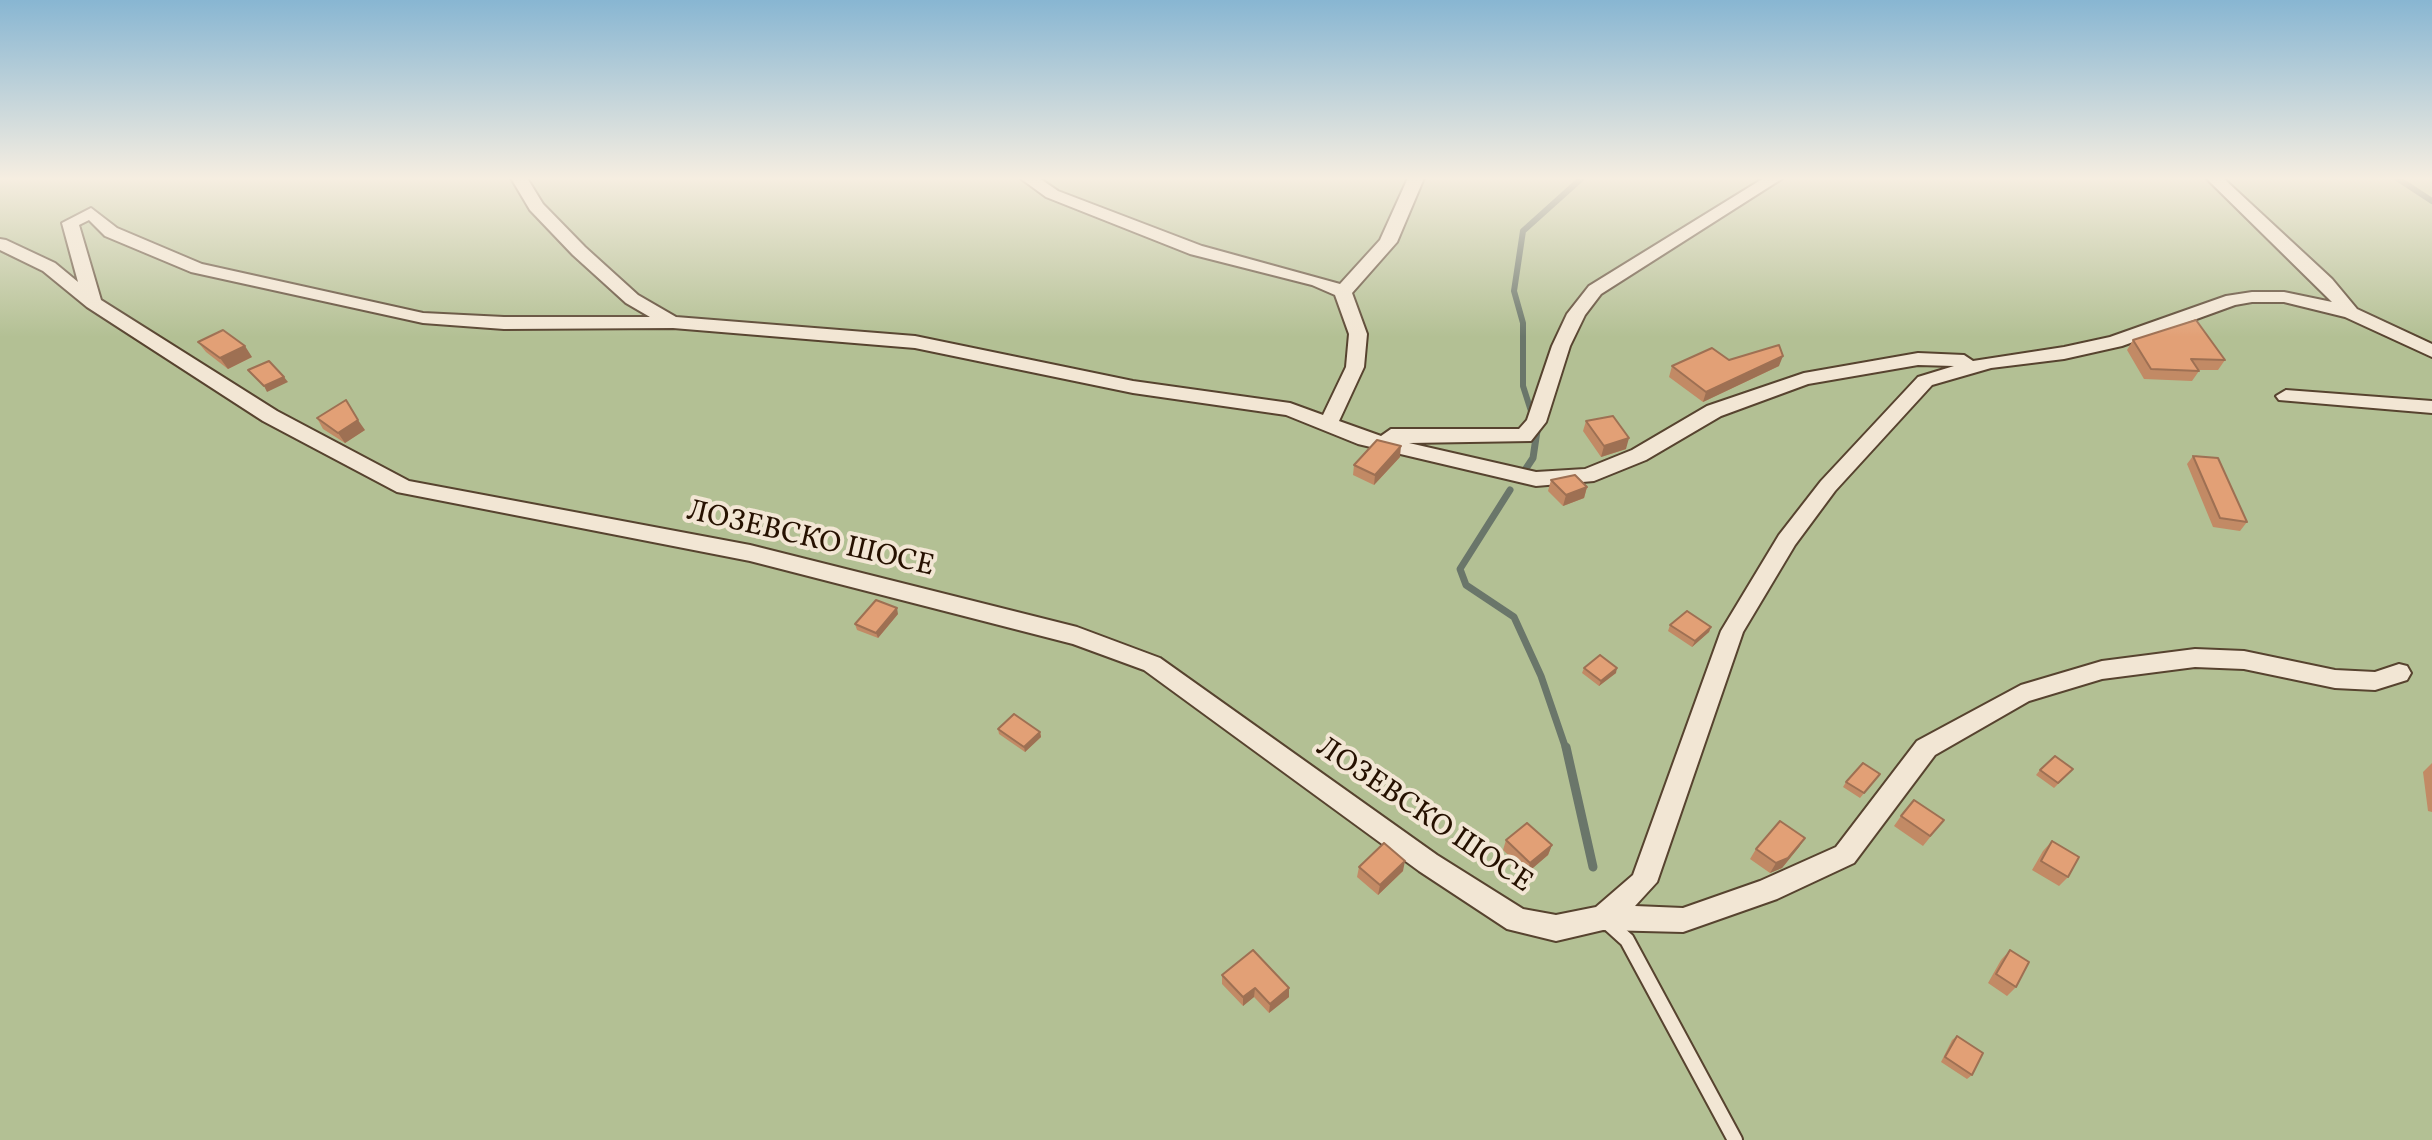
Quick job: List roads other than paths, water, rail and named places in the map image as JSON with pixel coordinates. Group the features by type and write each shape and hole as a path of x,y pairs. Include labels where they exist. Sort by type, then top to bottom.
{"street":[{"path":"72,231 93,303"},
{"path":"110,231 197,268 423,318 504,323 673,322 915,342 1133,387 1290,409 1329,422 1365,439 1536,479 1587,476 1639,455 1714,411 1804,379 1918,359 1990,362"},
{"path":"560,231 632,299 673,322"},
{"path":"1148,231 1196,250 1318,281 1343,292 1358,334 1355,367 1329,422"},
{"path":"1343,292 1388,242 1393,231"},
{"path":"1365,439 1384,436 1524,436 1536,422 1561,346 1576,314 1595,290 1690,231"},
{"path":"2271,231 2326,283 2351,313"},
{"name":"ЛОЗЕВСКО ШОСЕ","path":"0,244 49,267 93,303 270,416 404,487 750,553 1077,636 1139,659 1216,709 1428,863 1517,920 1556,928 1603,918 1644,882 1732,631 1787,540 1866,442 1925,381 1990,362 2064,353 2115,342 2232,300 2252,297 2284,297 2351,313 2432,351"},
{"path":"2286,396 2372,400 2432,407"},
{"path":"1603,918 1683,920 1767,891 1845,855 1926,748 2021,694 2102,670 2195,658 2244,660 2335,679 2375,681 2399,673"}],"lane":[{"path":"1603,918 1627,940 1735,1140"}],"waterway":[{"path":"1523,231 1514,291 1523,323 1523,386 1531,411"},
{"path":"1537,433 1538,427"},
{"path":"1525,470 1533,458 1537,431"},
{"path":"1510,490 1460,569 1466,585 1514,617 1541,676 1566,749"},
{"path":"1566,747 1593,867"}]}
